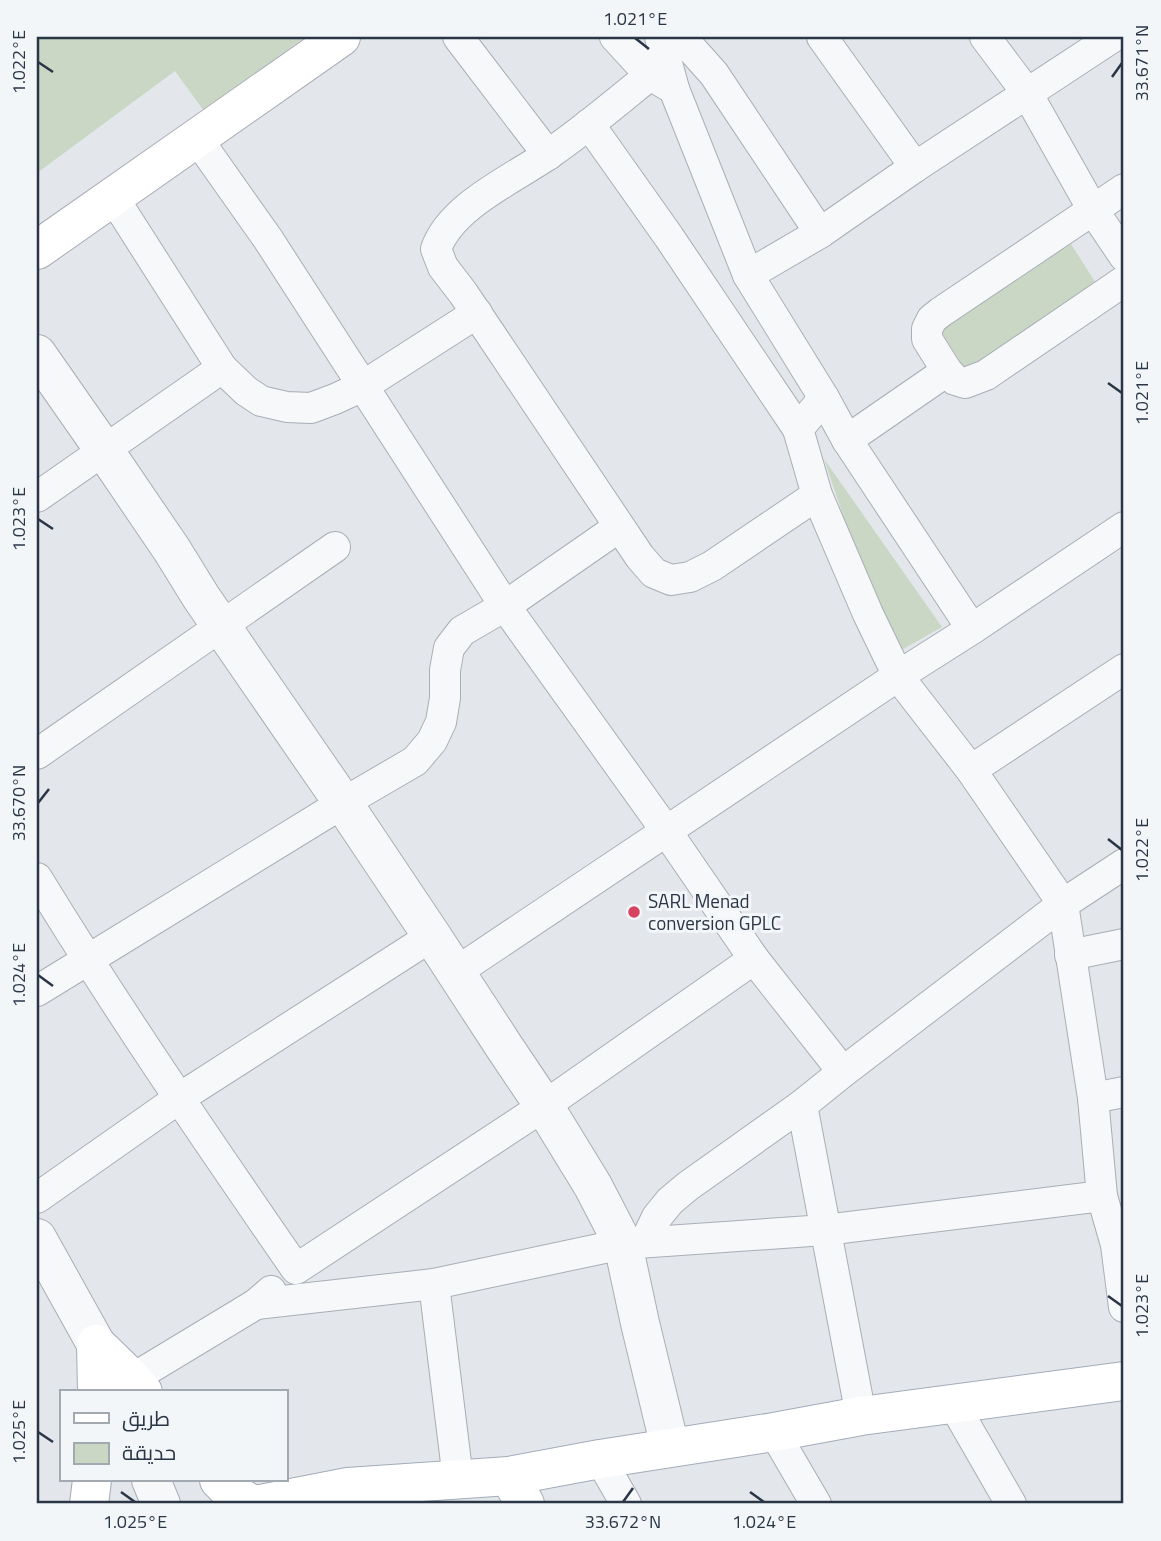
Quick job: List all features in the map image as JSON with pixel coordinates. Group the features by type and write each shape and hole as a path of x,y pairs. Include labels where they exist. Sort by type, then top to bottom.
{"main road":[{"path":"37,250 341,37"},
{"path":"96,1344 130,1388"},
{"path":"96,1344 97,1390"},
{"path":"261,1504 344,1496 458,1479 517,1490 600,1459 861,1416 1124,1381"},
{"path":"89,1504 92,1482"},
{"path":"221,1482 251,1504"}],"street":[{"path":"458,37 548,155"},
{"path":"615,37 662,82"},
{"path":"660,37 662,82 748,275 847,440 972,629"},
{"path":"681,37 714,74 820,233"},
{"path":"822,37 915,167"},
{"path":"985,37 1027,93 1093,210 1124,256"},
{"path":"748,275 820,233 1113,37"},
{"path":"662,82 589,124 548,155 474,202 440,237 436,249 443,267 477,313 619,527 654,573 671,580 691,577 712,566 817,495"},
{"path":"589,124 669,237 798,429 817,495 898,676 971,769 1063,904 1093,1098 1102,1196 1120,1245 1124,1307"},
{"path":"196,137 268,239 505,606 667,832 754,959 843,1072"},
{"path":"1124,189 932,319 927,329 927,339 947,371 956,380 965,383 986,375 1124,281"},
{"path":"113,197 222,368 261,401 287,407 311,408 335,399 363,386 477,313"},
{"path":"37,354 343,803 544,1106 593,1186 634,1243 640,1323 670,1447"},
{"path":"37,497 222,368"},
{"path":"847,440 947,371"},
{"path":"798,429 824,398"},
{"path":"37,991 415,761 432,741 442,722 449,648 462,631 505,606 619,527"},
{"path":"456,972 1124,527"},
{"path":"37,754 335,547"},
{"path":"971,769 1124,669"},
{"path":"634,1243 679,1194 802,1105 1063,904 1124,864"},
{"path":"37,878 86,959 178,1099 296,1269"},
{"path":"37,1198 178,1099 432,936"},
{"path":"1070,955 1124,944"},
{"path":"130,1388 256,1304 296,1269 544,1106 754,959"},
{"path":"1093,1098 1124,1092"},
{"path":"802,1105 861,1416"},
{"path":"256,1304 434,1284 634,1243 825,1230 1102,1196"},
{"path":"37,1238 96,1344"},
{"path":"434,1284 458,1479"},
{"path":"954,1405 1011,1504"},
{"path":"774,1432 817,1504"},
{"path":"600,1459 626,1504"},
{"path":"152,1482 161,1504"}],"green space":[{"path":"37,37 305,37 204,111 175,71 37,173"},
{"path":"1071,244 1099,288 967,372 939,328"},
{"path":"824,459 942,627 891,656"}],"place":[{"name":"SARL Menad conversion GPLC","path":"634,912"}]}
